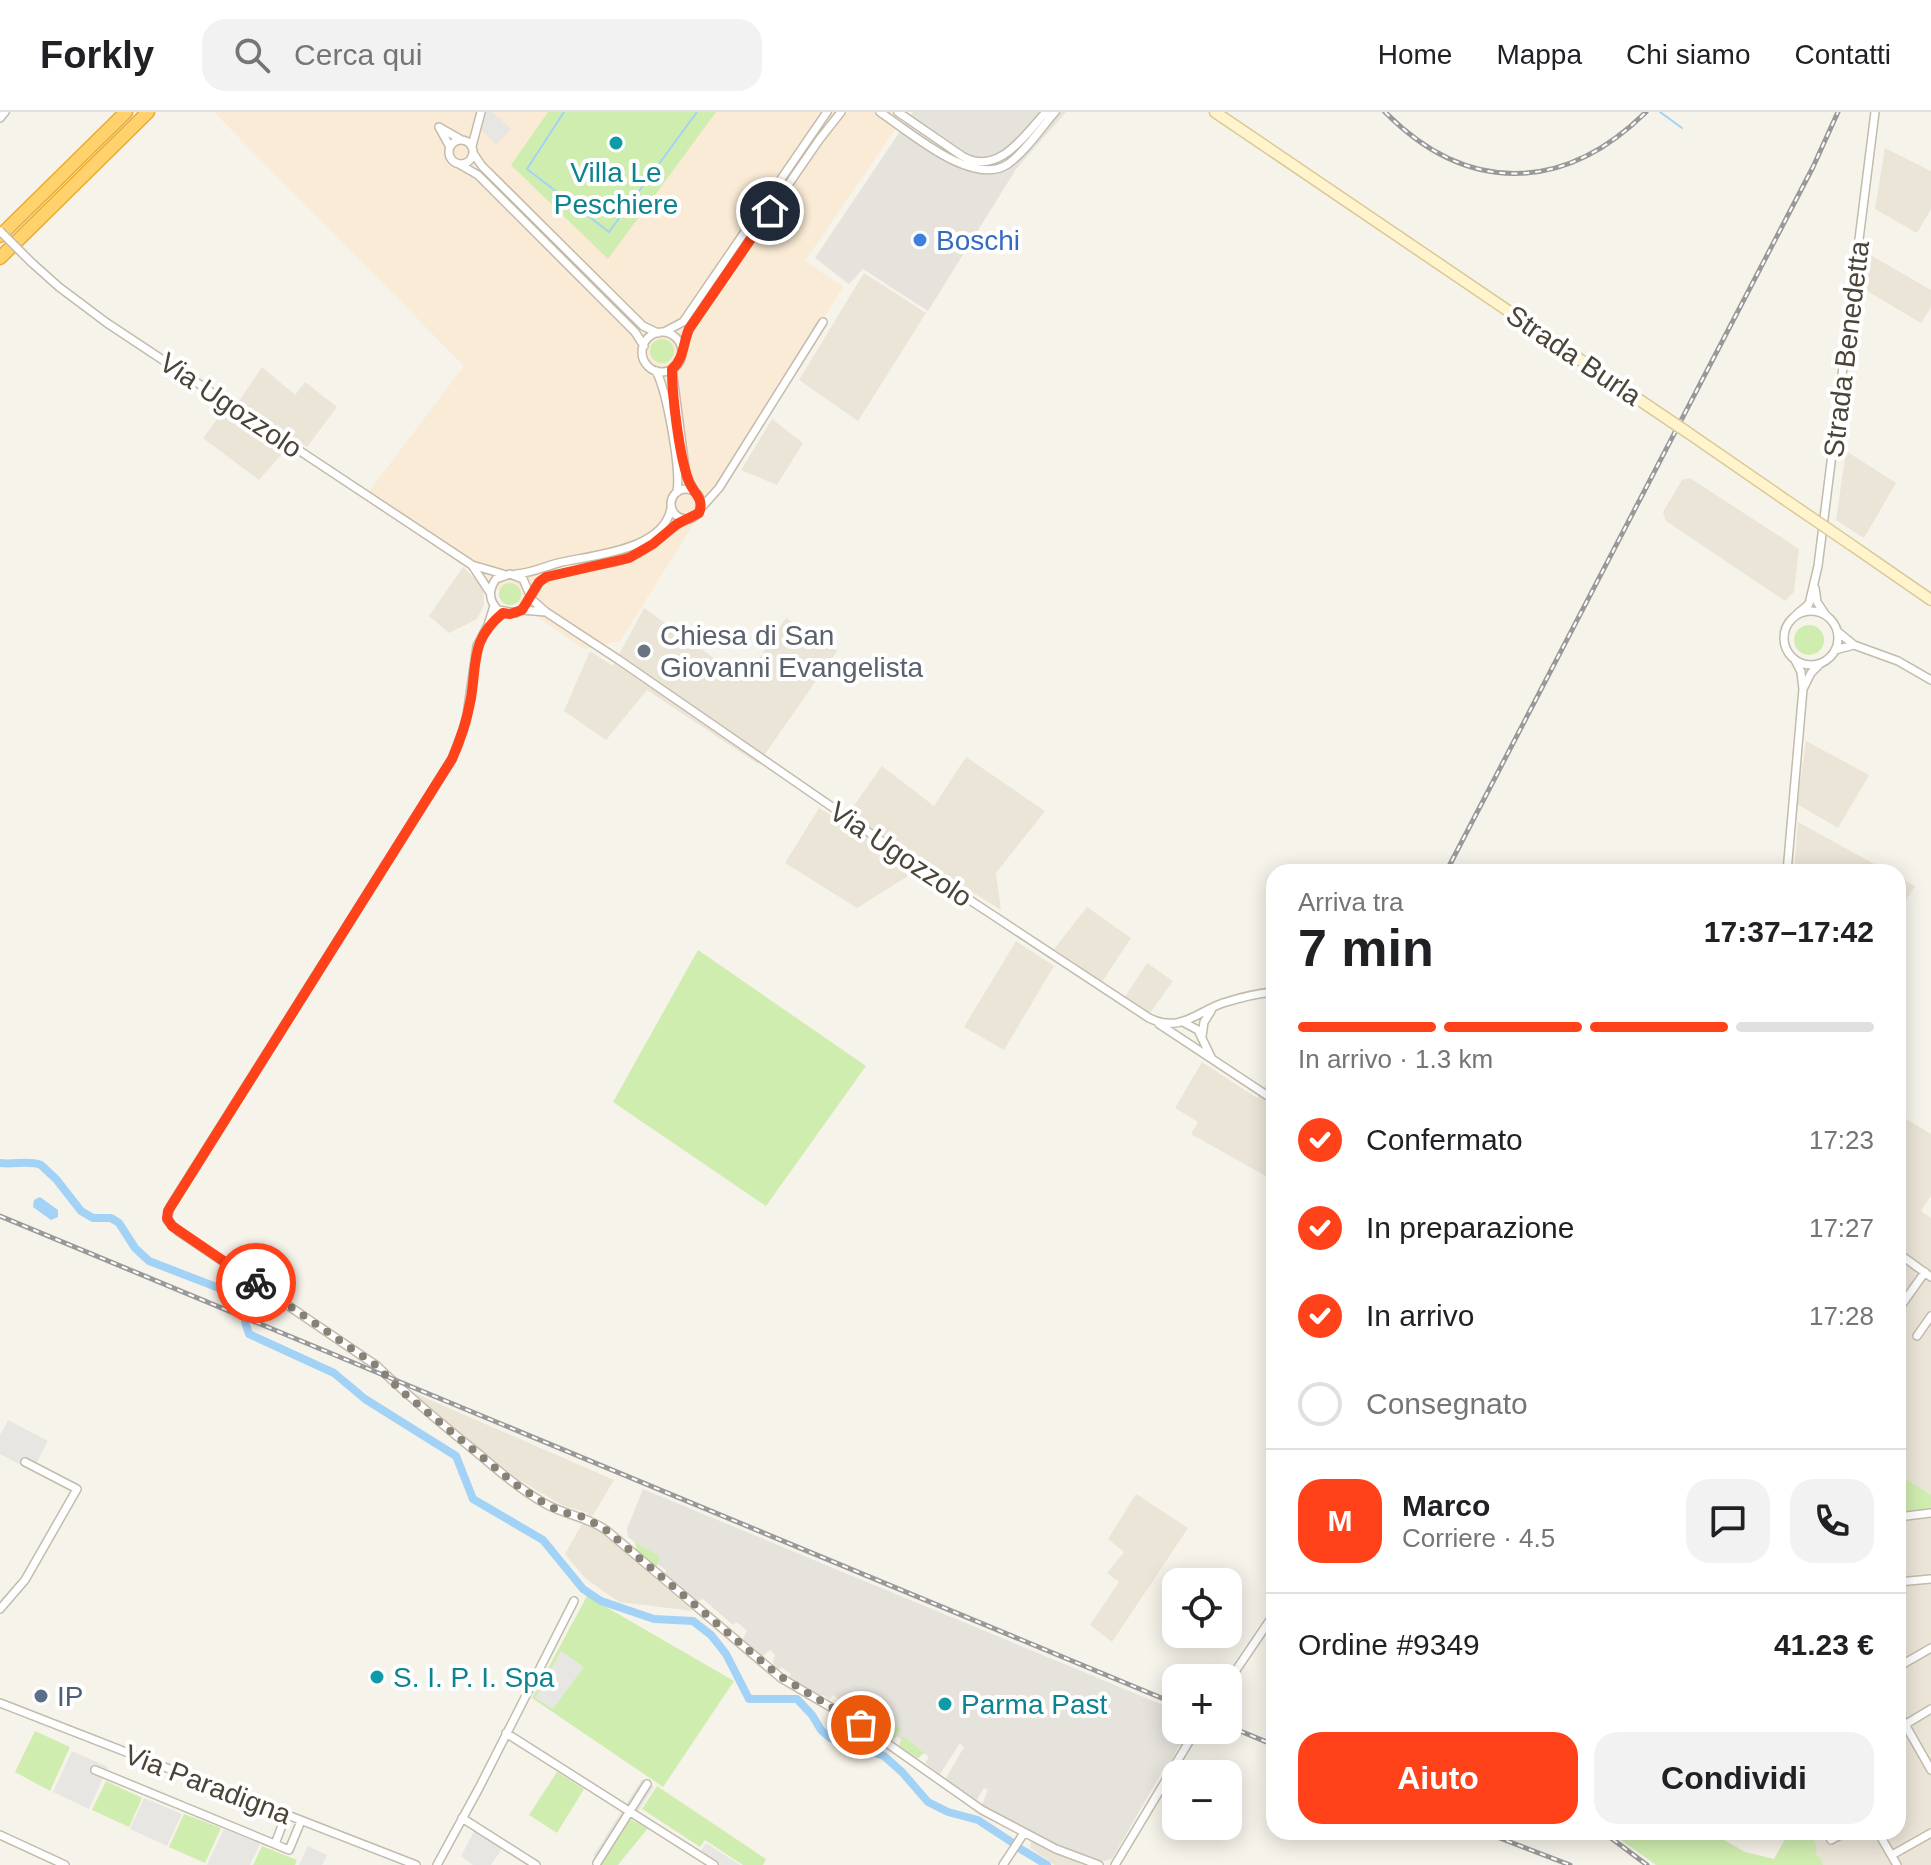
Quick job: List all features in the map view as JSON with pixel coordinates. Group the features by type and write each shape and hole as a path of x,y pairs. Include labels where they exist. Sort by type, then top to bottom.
{"highway":[{"path":"0,234 126,112"},
{"path":"0,258 148,112"}],"main road":[{"name":"Strada Burla","path":"1215,112 1931,600"}],"street":[{"path":"0,118 5,112"},
{"path":"457,163 468,162 481,112"},
{"path":"644,346 649,337 683,322 827,112"},
{"path":"656,371 672,369 680,360 689,329 841,112"},
{"path":"880,112 959,164 980,171 1007,164 1055,112"},
{"path":"898,112 962,156 973,162 985,163 1011,150 1046,112"},
{"name":"Strada Benedetta","path":"1788,864 1803,689 1801,672 1785,647 1784,639 1788,623 1809,604 1815,585 1875,112"},
{"path":"515,574 532,573 556,564 624,550 663,525 677,492 678,474 664,389 656,371 646,363 644,346 635,332 478,175 450,158 450,147 439,127 462,140 482,166 637,320 647,328 677,339 682,348"},
{"path":"450,147 475,131"},
{"name":"Via Ugozzolo","path":"0,234 59,287 107,323 472,565 515,574 527,583 530,597 546,612 1013,930 1151,1019 1164,1024 1188,1021"},
{"path":"522,610 539,582 551,575 632,556 695,516 719,488 823,322"},
{"path":"672,369 686,475 701,499 701,508"},
{"path":"677,492 685,489 708,493 719,488"},
{"path":"671,508 678,517 686,519"},
{"name":"Via Ugozzolo","path":"472,565 490,593 494,606"},
{"path":"490,593 493,583 505,574"},
{"name":"Strada Benedetta","path":"1815,585 1817,602 1826,616 1837,631 1854,645 1898,661 1931,680"},
{"path":"488,625 503,613 494,606 477,646 466,722 452,759 170,1207 167,1218 174,1228 377,1366 399,1389 515,1484 561,1512 588,1519 610,1533 781,1678 861,1725 1022,1836 1099,1865"},
{"name":"Via Ugozzolo","path":"503,613 522,610 546,612"},
{"path":"1797,614 1812,611 1826,616"},
{"path":"1837,631 1835,650 1854,645"},
{"name":"Strada Benedetta","path":"1803,689 1811,673 1835,650"},
{"path":"1795,660 1803,664 1820,663"},
{"path":"1188,1021 1215,1007 1266,994"},
{"path":"1202,1039 1204,1022 1215,1007"},
{"path":"1151,1019 1266,1095"},
{"path":"1188,1021 1188,1037 1196,1050"},
{"path":"1188,1021 1197,1029 1206,1050 1216,1061"},
{"path":"1906,1260 1928,1274 1906,1300"},
{"path":"1917,1336 1931,1316"},
{"path":"0,1609 25,1580 77,1489 25,1462"},
{"path":"1906,1516 1931,1513"},
{"path":"1906,1581 1931,1579"},
{"path":"437,1865 574,1601"},
{"path":"1240,1664 1266,1626"},
{"path":"1906,1662 1931,1648"},
{"name":"Via Paradigna","path":"0,1703 416,1865"},
{"path":"1906,1725 1931,1709"},
{"path":"506,1733 714,1865"},
{"path":"1906,1733 1931,1770"},
{"path":"1115,1865 1188,1744"},
{"path":"95,1770 289,1850 301,1821"},
{"path":"597,1863 647,1784"},
{"path":"275,1844 286,1815"},
{"path":"462,1818 536,1865"},
{"path":"1892,1855 1931,1833"},
{"path":"0,1835 65,1865"},
{"path":"1003,1865 1022,1836"},
{"path":"1883,1840 1897,1865"}],"shaded area":[{"path":"214,112 907,112 805,261 843,287 620,641 584,649 364,498 464,366"},
{"path":"486,112 492,112 511,129 496,145 481,129"},
{"path":"913,112 1066,112 1016,169 928,311 863,269 849,284 815,258"},
{"path":"1885,148 1931,171 1931,209 1917,233 1875,209"},
{"path":"1867,253 1931,290 1931,307 1921,323 1862,288"},
{"path":"864,273 926,313 858,421 799,380"},
{"path":"262,367 295,395 305,382 337,407 307,447 295,439 259,480 203,438 226,407 233,410"},
{"path":"772,419 803,443 777,485 741,470"},
{"path":"1846,451 1896,483 1864,538 1836,520"},
{"path":"1690,478 1799,549 1794,592 1785,601 1666,521 1663,512 1682,480"},
{"path":"463,567 483,587 484,605 477,619 449,633 429,616"},
{"path":"644,608 745,680 786,618 837,651 758,764 647,690 606,740 564,711 590,651 613,666"},
{"path":"1806,741 1869,775 1838,828 1797,804"},
{"path":"966,757 1045,811 996,873 1001,910 927,864 857,908 785,863 819,808 842,822 882,766 934,806"},
{"path":"1798,822 1874,864 1795,864"},
{"path":"1906,881 1915,886 1906,900"},
{"path":"1087,907 1131,938 1102,982 1054,949"},
{"path":"1016,941 1054,966 1004,1050 964,1027"},
{"path":"1147,963 1173,981 1150,1013 1125,997"},
{"path":"1202,1062 1257,1098 1266,1085 1266,1176 1191,1134 1198,1122 1175,1108"},
{"path":"1906,1119 1931,1134 1931,1196 1921,1211 1931,1218 1931,1865 1771,1865 1785,1840 1906,1840"},
{"path":"403,1388 614,1480 587,1525 600,1531 693,1611 619,1602 586,1579 565,1554 588,1513 562,1505 518,1479"},
{"path":"8,1420 48,1441 32,1471 0,1454 0,1435"},
{"path":"643,1489 1162,1704 1162,1744 1182,1744 1172,1760 1162,1760 1162,1772 1112,1859 1104,1861 1059,1846 982,1805 988,1790 984,1788 976,1801 945,1780 964,1747 960,1743 940,1774 925,1763 929,1757 924,1753 918,1758 899,1746 901,1739 897,1736 892,1741 860,1719 868,1710 862,1705 856,1711 849,1706 845,1710 833,1695 829,1700 823,1695 821,1697 789,1678 791,1674 781,1667 778,1671 773,1664 775,1655 770,1650 763,1656 743,1639 747,1631 742,1626 736,1622 733,1625 703,1599 698,1601 665,1574 666,1570 637,1550 635,1542 628,1537 627,1529"},
{"path":"1136,1494 1188,1528 1112,1642 1090,1625 1119,1582 1107,1573 1124,1552 1108,1539"},
{"path":"561,1651 584,1667 553,1709 535,1698"},
{"path":"72,1751 108,1767 89,1809 53,1792"},
{"path":"642,1779 654,1786 636,1815 630,1811 599,1859 593,1856"},
{"path":"144,1798 182,1814 167,1846 130,1829"},
{"path":"224,1829 260,1844 250,1865 207,1865"},
{"path":"475,1830 503,1847 491,1865 473,1865 461,1856"},
{"path":"1031,1842 1083,1865 1055,1865 1030,1848"},
{"path":"706,1843 740,1865 714,1865 698,1855"},
{"path":"308,1846 327,1855 322,1865 299,1865"}],"green space":[{"path":"548,112 716,112 608,259 511,165"},
{"path":"662,339 673,346 674,351 667,362 662,363 651,356 650,351 657,340"},
{"path":"510,583 521,594 510,605 499,594"},
{"path":"1809,625 1820,629 1824,640 1820,651 1809,655 1798,651 1794,640 1798,629"},
{"path":"698,950 866,1066 766,1206 613,1102"},
{"path":"1906,1479 1931,1495 1931,1511 1906,1513"},
{"path":"635,1542 660,1557 656,1568 637,1551"},
{"path":"587,1596 734,1681 663,1787 532,1698"},
{"path":"870,1707 901,1729 892,1741 860,1719"},
{"path":"35,1731 70,1747 50,1791 15,1772"},
{"path":"902,1737 924,1753 918,1758 899,1746"},
{"path":"557,1772 584,1789 557,1833 529,1815"},
{"path":"106,1781 142,1798 129,1827 92,1810"},
{"path":"657,1786 766,1859 763,1865 743,1865 705,1840 700,1847 642,1809"},
{"path":"184,1814 221,1828 205,1863 169,1847"},
{"path":"630,1819 648,1828 618,1865 601,1865"},
{"path":"1621,1840 1724,1840 1745,1852 1774,1859 1785,1840 1814,1840 1817,1849 1815,1855 1820,1857 1823,1865 1656,1865"},
{"path":"262,1846 297,1860 295,1865 253,1865"}],"water":[{"path":"40,1197 58,1210 58,1217 51,1220 33,1207 34,1200"}],"waterway":[{"path":"564,112 527,169 609,232 697,112"},
{"path":"1660,112 1682,128"},
{"path":"0,1163 41,1165 81,1211 93,1218 111,1218 119,1223 135,1248 149,1261 237,1295 243,1301 244,1313"},
{"path":"245,1322 249,1334 334,1373 365,1399 456,1456 473,1499 543,1540 583,1589 601,1601 654,1619 693,1621 711,1635 726,1654 749,1699 797,1699 830,1738 884,1756 928,1802 948,1812 978,1820 1013,1843"},
{"path":"1019,1848 1047,1865"}],"railway":[{"path":"1385,112 1416,139 1449,158 1482,170 1516,174 1549,169 1582,158 1615,139 1646,112"},
{"path":"1450,864 1813,167 1838,112"},
{"path":"0,1216 1162,1698"},
{"path":"1242,1732 1266,1742"},
{"path":"1505,1840 1570,1865"},
{"path":"1614,1840 1647,1865"}],"way so far":[{"path":"256,1283 377,1366 399,1389 515,1484 561,1512 584,1517 606,1530 778,1675 861,1725"}],"place":[{"name":"Villa Le Peschiere","path":"616,143"},
{"name":"Boschi","path":"920,240"},
{"name":"Chiesa di San Giovanni Evangelista","path":"644,651"},
{"name":"S. I. P. I. Spa","path":"377,1677"},
{"name":"IP","path":"41,1696"},
{"name":"Parma Past","path":"945,1704"}],"route":[{"path":"256,1283 172,1226 167,1218 168,1211 452,759 466,722 477,646 488,625 503,613 522,610 539,582 546,577 629,558 666,535 677,524 699,513 701,499 686,475 672,369 680,360 689,329 770,211"}]}
